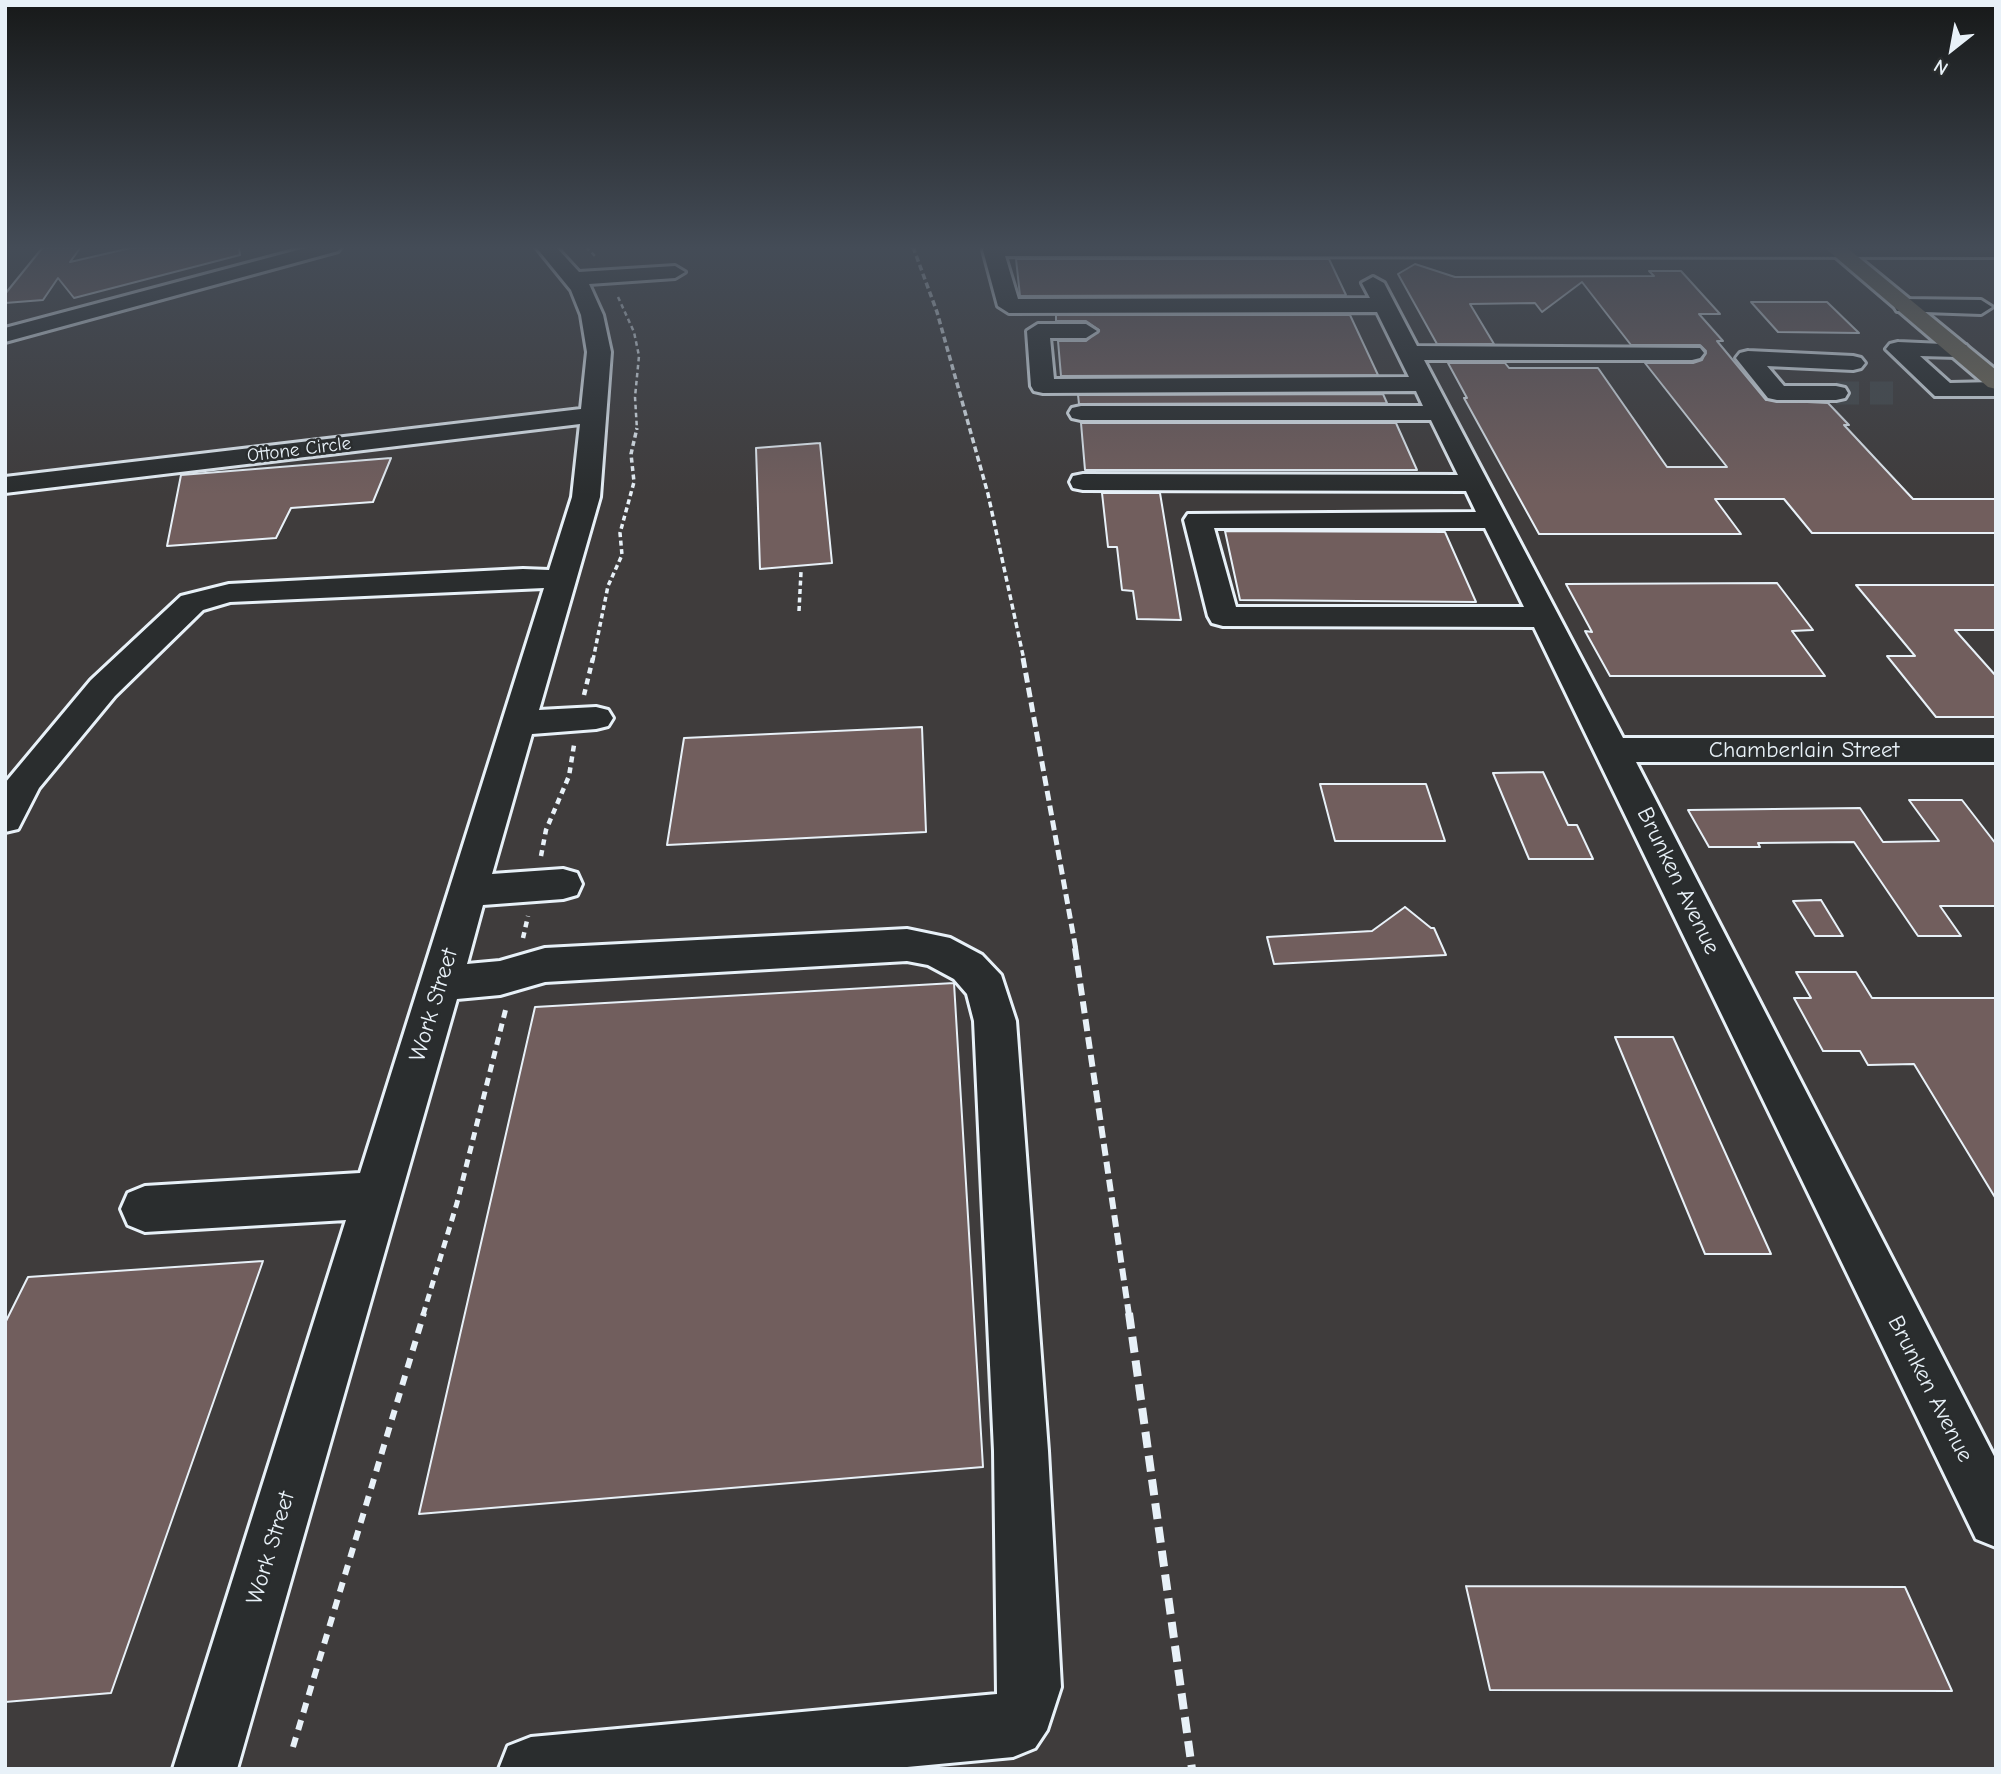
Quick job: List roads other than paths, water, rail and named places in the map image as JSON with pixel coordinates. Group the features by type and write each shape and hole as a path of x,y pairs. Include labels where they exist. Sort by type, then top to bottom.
{"main road":[{"path":"1933,330 1993,379"}],"street":[{"path":"5,335 24,330"},
{"name":"Work Street","path":"205,1769 586,497 599,352 595,330"},
{"path":"1179,330 1416,363"},
{"name":"Brunken Avenue","path":"1398,330 1493,520 1530,558 1542,617 1612,750 1996,1519"},
{"path":"1107,331 1038,331 1043,386 1416,363 1692,353"},
{"path":"1836,393 1777,393 1748,358 1906,362 1949,343"},
{"path":"1852,361 1906,362 1944,391"},
{"path":"1081,413 1416,363"},
{"path":"1910,393 1944,391 1993,379"},
{"name":"Ottone Circle","path":"5,485 594,415"},
{"path":"1083,482 1473,483"},
{"path":"1493,520 1198,520 1223,616 1542,617"},
{"path":"5,819 24,781 103,688 192,603 229,593 523,578 561,580"},
{"path":"518,723 596,718"},
{"name":"Chamberlain Street","path":"1612,750 1996,750"},
{"path":"468,891 563,884"},
{"path":"441,983 500,978 545,965 907,945 936,950 968,967 986,987 995,1021 1021,1451 1030,1687 1025,1708 1013,1726 531,1769"},
{"path":"145,1209 377,1195"}],"tunnel":[{"path":"1836,393 1899,393"}],"railway":[{"path":"942,330 988,494 1024,660"},
{"path":"1023,658 1076,950"},
{"path":"1075,948 1129,1315"},
{"path":"1129,1313 1192,1769"}]}
